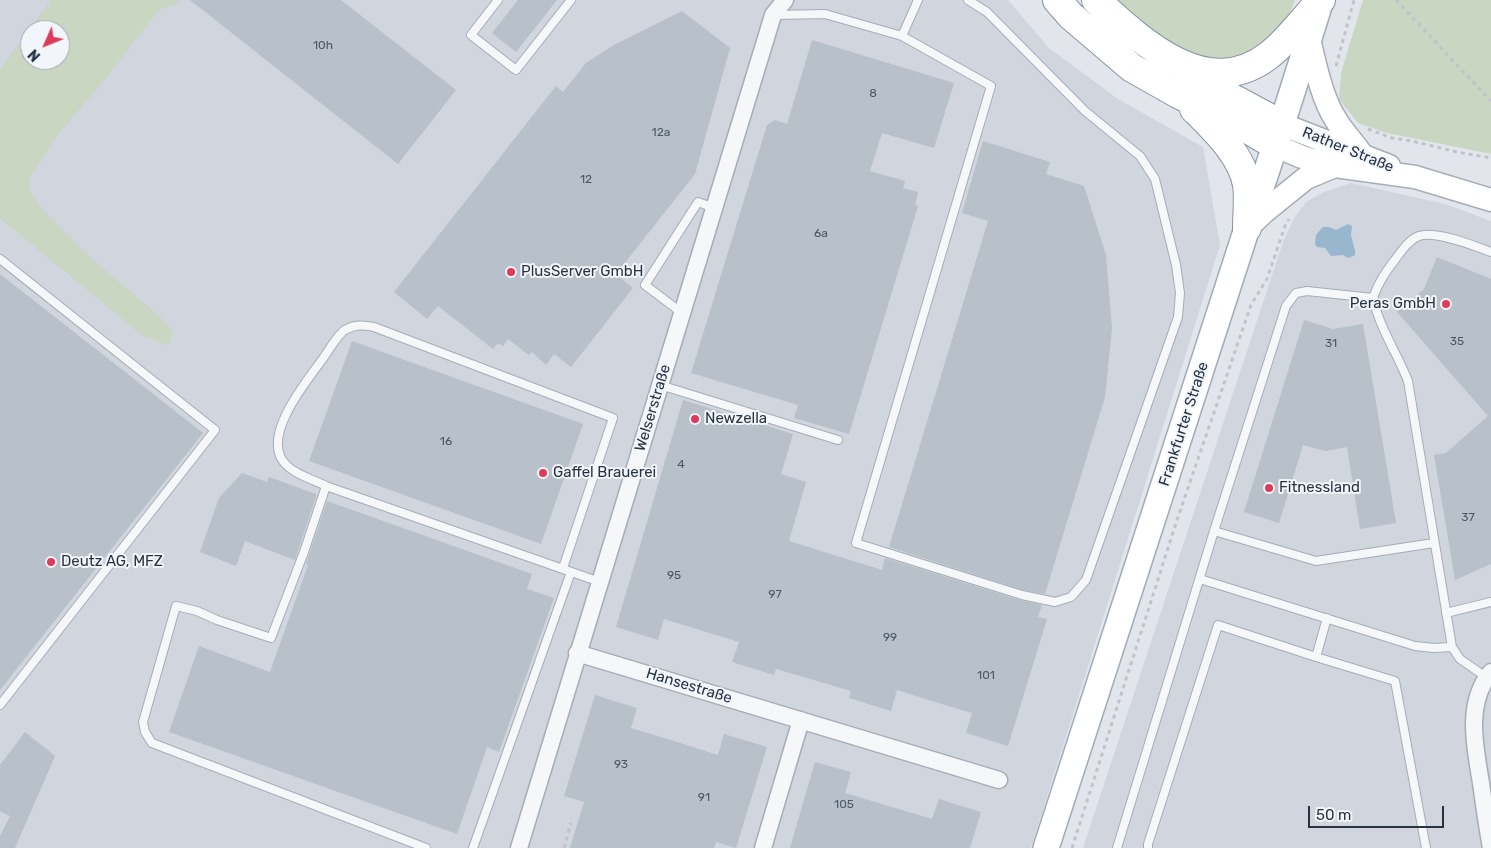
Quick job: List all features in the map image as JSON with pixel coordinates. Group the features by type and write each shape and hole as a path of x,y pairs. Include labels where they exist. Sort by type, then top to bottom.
{"highway":[{"path":"1057,0 1071,16 1132,68 1178,94 1244,127 1279,135"},
{"path":"1096,0 1121,23 1155,49 1178,63 1279,135"},
{"path":"1178,63 1199,71 1224,72 1250,66 1268,56 1321,0"},
{"path":"1178,94 1211,126 1234,155 1243,170 1247,186 1248,228"}],"main road":[{"name":"Frankfurter Straße","path":"1046,848 1279,135 1321,0"}],"street":[{"name":"Welserstraße","path":"519,848 773,15 785,0"},
{"path":"1309,39 1317,73 1331,111 1336,121 1362,155"},
{"name":"Rather Straße","path":"1279,135 1362,155 1415,178 1491,200"},
{"name":"Rather Straße","path":"1279,135 1302,157 1335,166 1415,178"},
{"path":"1248,228 1264,212 1306,178 1335,166"},
{"name":"Hansestraße","path":"578,653 1000,780"},
{"path":"1489,675 1479,694 1475,709 1474,739 1490,840"},
{"path":"763,848 801,720"}],"lane":[{"path":"498,0 471,35 516,70 571,0"},
{"path":"902,36 918,0"},
{"path":"773,15 825,14 902,36 991,86 856,543 1022,595 1055,602 1072,597 1086,580 1178,316 1180,293 1176,265 1155,179 1140,156 1085,111 987,12 968,0"},
{"path":"682,313 645,285 698,202 714,208"},
{"path":"1489,675 1460,659 1452,647 1408,381 1376,310 1373,298 1378,284 1401,251 1420,236 1445,237 1491,252"},
{"path":"0,259 216,430 0,704"},
{"path":"1117,848 1214,531 1286,306 1296,293 1307,291 1373,298"},
{"path":"563,568 613,418 374,328 360,324 343,330 295,398 280,430 278,445 282,459 292,470 326,486 600,582"},
{"path":"660,385 838,440"},
{"path":"326,486 304,552 271,638 217,620 198,611 176,606 143,722 145,732 152,743 426,848"},
{"path":"1214,531 1316,561 1434,543"},
{"path":"473,848 571,572"},
{"path":"1200,578 1415,646 1452,647"},
{"path":"1446,612 1491,602"},
{"path":"1316,657 1327,618"},
{"path":"1148,848 1218,625 1395,681 1426,848"}],"path":[{"path":"1335,69 1354,0"},
{"path":"1396,0 1491,101"},
{"path":"1360,126 1392,138 1412,140 1457,152 1491,158"},
{"path":"1072,848 1178,520 1251,305 1267,279 1285,226 1305,198 1296,187"},
{"path":"564,848 571,823"}],"shaded area":[{"path":"0,0 1008,0 1049,48 1118,99 1203,147 1220,245 1031,848 0,848"},
{"path":"1351,183 1445,204 1491,221 1491,848 1083,848 1284,239 1295,217 1306,202 1324,192"}],"green space":[{"path":"51,0 177,0 180,2 159,10 110,73 56,137 29,179 29,188 34,198 46,213 91,258 160,317 173,333 168,345 143,336 0,218 0,70 20,43 20,70 70,70 70,20 36,20"},
{"path":"1113,0 1295,0 1283,24 1266,44 1243,57 1216,61 1197,59 1175,48 1153,33"},
{"path":"1363,0 1491,0 1491,154 1387,133 1358,123 1339,99 1341,73"}],"water":[{"path":"1348,224 1352,226 1351,235 1355,255 1348,258 1343,255 1331,256 1325,248 1317,247 1315,244 1316,235 1323,227 1336,230"}],"building":[{"path":"190,0 341,0 456,90 398,164"},
{"path":"518,0 557,0 516,52 492,33"},
{"path":"682,11 730,48 695,174 616,274 633,288 571,367 554,354 546,365 532,352 529,355 508,339 503,346 498,343 493,349 438,306 427,319 394,292 556,86 563,92 586,63 614,45"},
{"path":"812,40 954,83 934,148 882,133 870,171 905,181 903,188 918,192 915,205 918,206 849,434 794,418 798,405 691,373 767,125 775,120 787,124"},
{"path":"983,141 1050,162 1046,174 1084,186 1106,255 1112,328 1105,397 1045,594 1023,590 889,547 988,221 962,213"},
{"path":"1437,257 1491,279 1491,564 1455,580 1434,455 1446,453 1488,416 1397,312 1424,289"},
{"name":"Deutz AG, MFZ","path":"0,274 203,433 0,690"},
{"path":"1304,320 1333,329 1363,324 1396,523 1360,529 1347,447 1325,451 1303,445 1279,523 1244,512"},
{"path":"352,341 583,424 541,544 309,461"},
{"path":"683,400 793,434 781,474 806,482 789,541 882,570 885,558 1020,600 1042,605 1038,617 1047,619 1008,746 966,733 972,713 897,690 891,711 849,698 851,691 776,669 774,675 732,662 739,642 664,619 658,640 616,627"},
{"path":"242,473 267,482 269,477 316,494 295,560 245,541 236,566 200,552 219,498"},
{"path":"327,501 532,574 527,589 554,598 499,752 487,747 457,834 169,732 199,646 270,672 308,565 306,564"},
{"path":"595,695 637,708 631,728 718,755 724,734 767,747 736,848 716,842 714,848 570,848 584,802 564,796"},
{"path":"25,732 55,756 15,848 0,848 0,836 10,816 0,811 0,765"},
{"path":"815,762 851,772 845,793 932,819 939,799 981,812 970,848 790,848"}],"place":[{"name":"PlusServer GmbH","path":"511,272"},
{"name":"Peras GmbH","path":"1446,304"},
{"name":"Newzella","path":"695,419"},
{"name":"Gaffel Brauerei","path":"543,473"},
{"name":"Fitnessland","path":"1269,488"},
{"name":"Deutz AG, MFZ","path":"51,562"}]}
